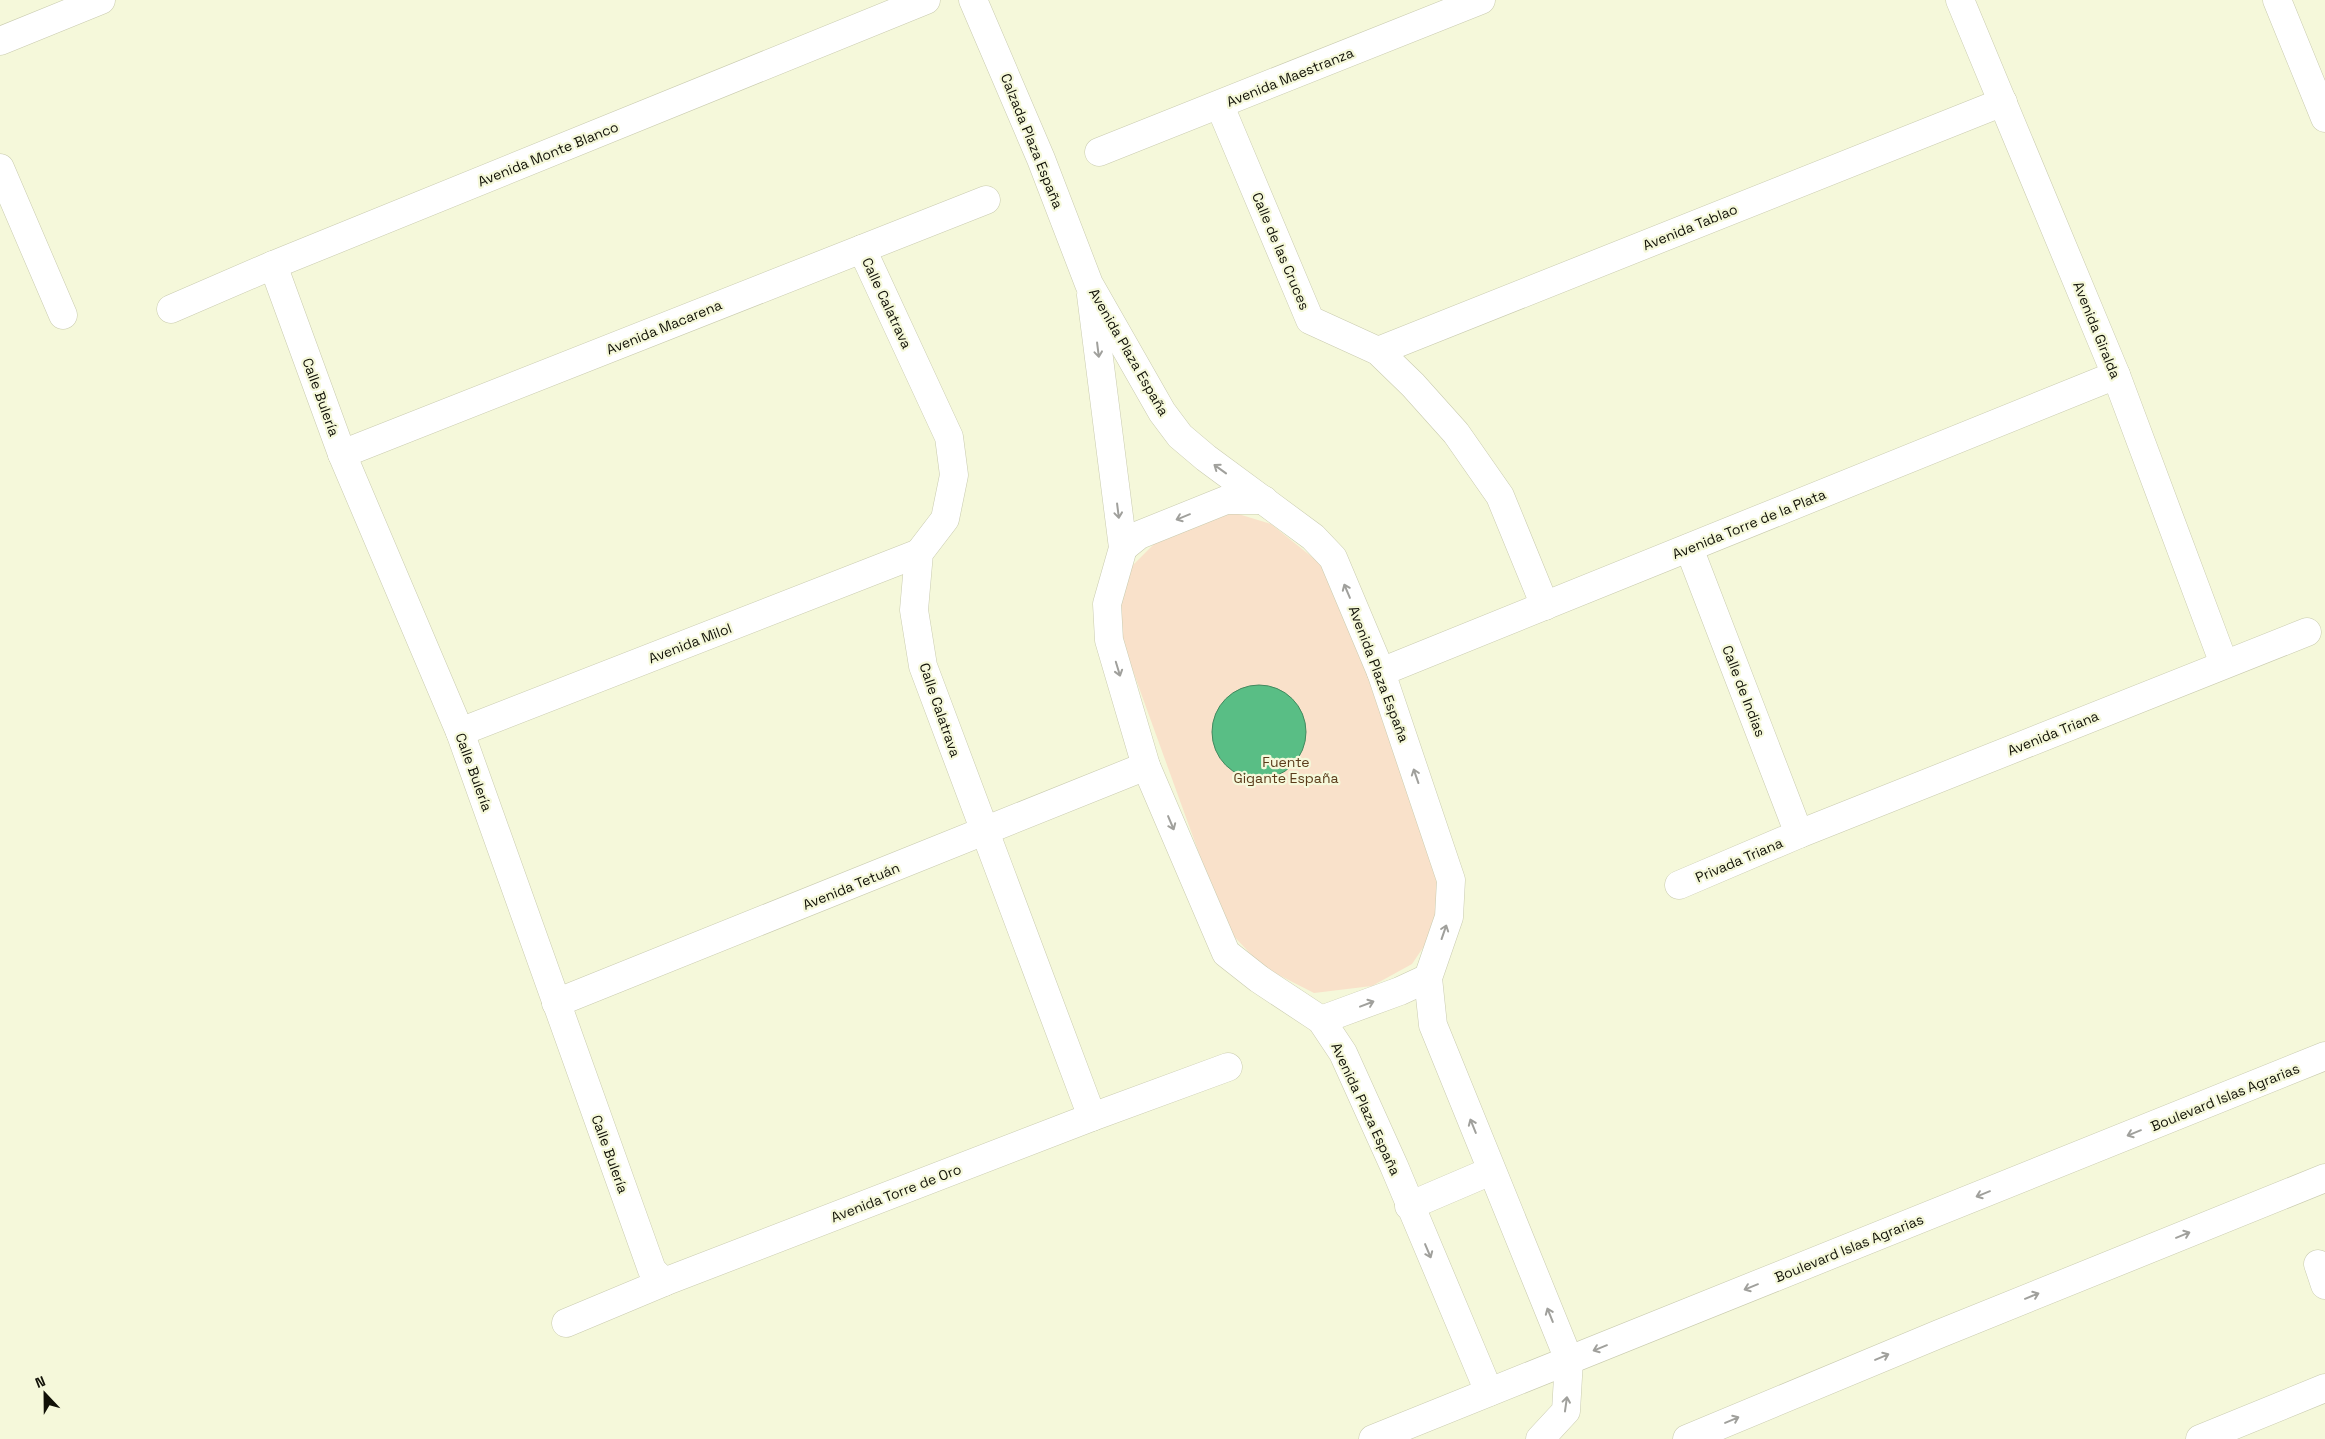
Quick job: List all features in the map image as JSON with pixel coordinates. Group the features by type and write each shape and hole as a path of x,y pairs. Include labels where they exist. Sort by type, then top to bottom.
{"street":[{"path":"0,41 102,0"},
{"name":"Avenida Monte Blanco","path":"171,309 273,265 926,0"},
{"name":"Calzada Plaza España","path":"973,0 1041,159 1089,284"},
{"name":"Avenida Maestranza","path":"1099,152 1220,106 1481,0"},
{"name":"Avenida Giralda","path":"1960,0 2116,375 2224,664"},
{"path":"2277,0 2323,104"},
{"name":"Avenida Tablao","path":"1378,351 2003,102"},
{"name":"Calle de las Cruces","path":"1220,106 1310,320 1378,351 1413,385 1456,433 1500,496 1546,606"},
{"path":"0,168 63,315"},
{"name":"Avenida Macarena","path":"342,454 986,200"},
{"name":"Calle Calatrava","path":"862,249 949,437 954,475 945,519 919,554 914,610 923,666 1092,1117"},
{"name":"Calle Bulería","path":"273,265 342,454 460,732 652,1270 664,1282"},
{"name":"Avenida Plaza España","path":"1089,284 1162,412 1180,436 1206,458 1313,537 1334,558 1381,672 1452,880 1450,917 1428,978 1433,1025 1491,1172 1569,1360"},
{"name":"Avenida Plaza España","path":"1089,284 1123,548 1107,604 1109,640 1146,766 1226,953 1259,979 1321,1020 1343,1053 1394,1166 1409,1206 1489,1392"},
{"name":"Avenida Torre de la Plata","path":"1381,672 2116,375"},
{"path":"1123,548 1139,535 1226,500 1264,500"},
{"name":"Calle de Indias","path":"1689,548 1799,834"},
{"name":"Avenida Milol","path":"460,732 919,554"},
{"name":"Avenida Triana","path":"1799,834 2307,632"},
{"name":"Avenida Tetuán","path":"556,1003 984,833 1146,766"},
{"name":"Privada Triana","path":"1679,885 1799,834"},
{"path":"1321,1020 1400,991 1428,978"},
{"name":"Boulevard Islas Agrarias","path":"1373,1439 2325,1056"},
{"name":"Avenida Torre de Oro","path":"566,1323 664,1282 1092,1117 1228,1068"},
{"path":"1409,1206 1491,1172"},
{"path":"1687,1439 1939,1334 2325,1178"},
{"path":"1540,1439 1566,1411 1569,1360"},
{"path":"2200,1439 2325,1388"}],"green space":[{"name":"Fuente Gigante España","path":"1235,513 1271,524 1322,565 1391,729 1438,869 1435,930 1412,964 1372,986 1314,993 1263,967 1226,928 1125,649 1117,610 1127,571 1158,540 1196,522"}],"shaded area":[{"name":"Fuente Gigante España","path":"1250,685 1268,685 1293,698 1303,714 1306,732 1303,750 1293,766 1268,779 1250,779 1225,766 1212,741 1212,723 1225,698"}]}
